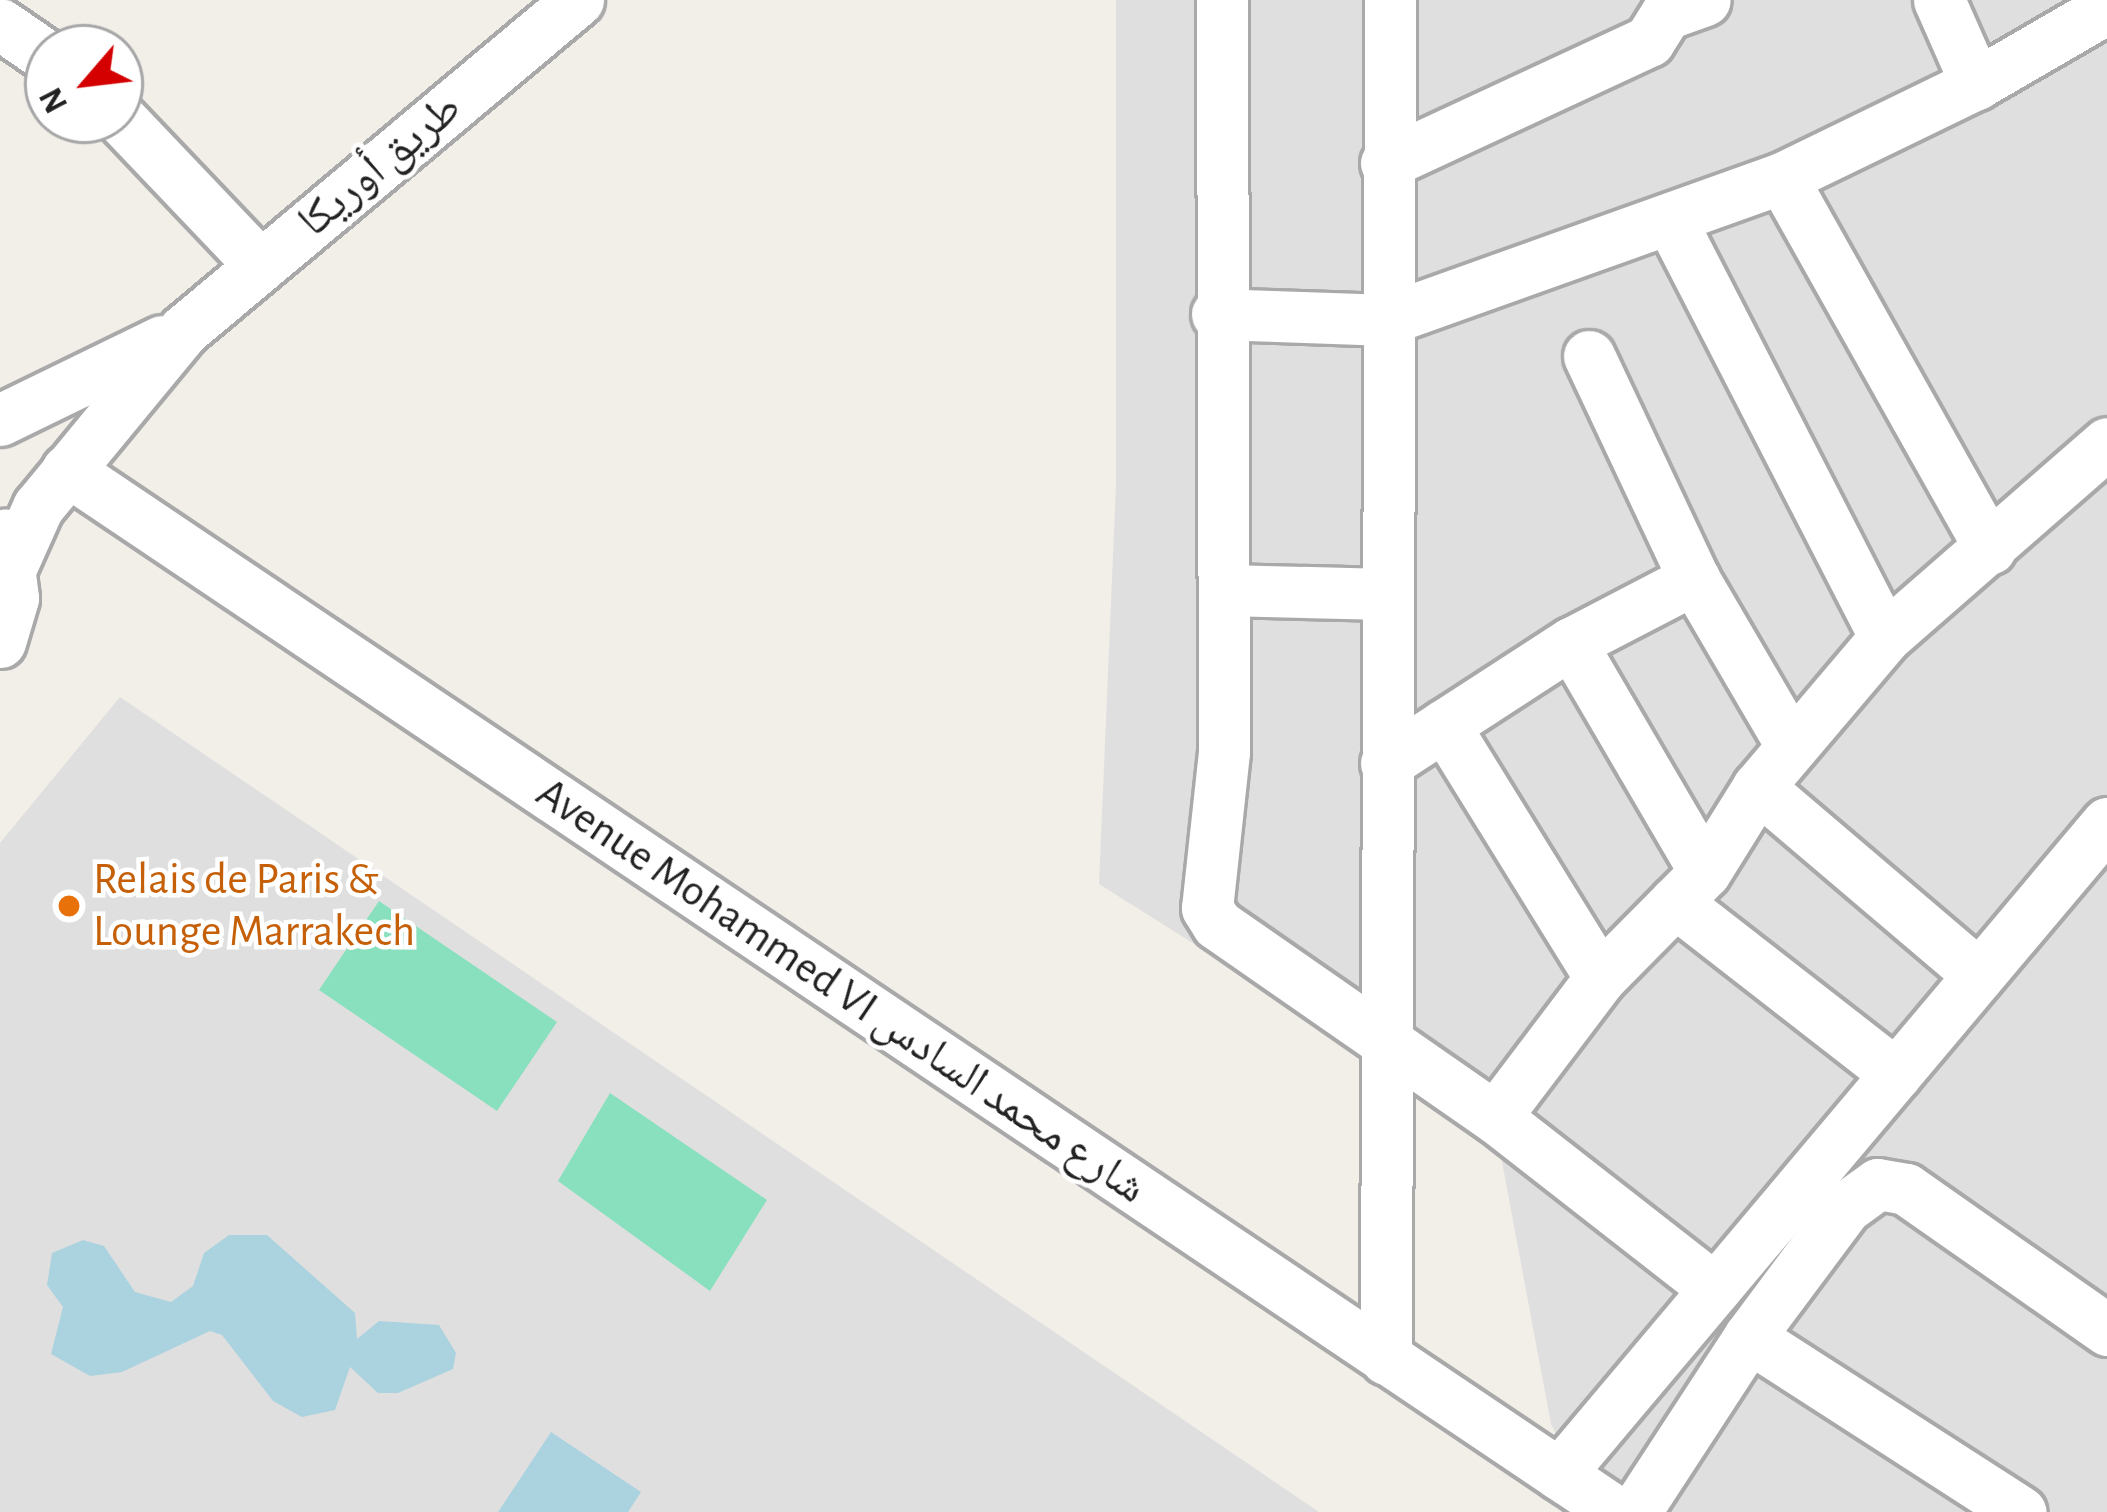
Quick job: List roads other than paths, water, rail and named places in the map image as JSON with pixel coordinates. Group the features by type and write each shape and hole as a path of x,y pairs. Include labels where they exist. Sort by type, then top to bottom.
{"street":[{"name":"طريق أوريكا","path":"0,642 6,544 184,330 578,0"},
{"path":"1222,0 1217,314 1224,752 1207,908 1216,924 1495,1117 1715,1289"},
{"path":"1387,1358 1385,320 1390,0"},
{"path":"1386,163 1642,21 1705,0"},
{"path":"1939,0 1976,84"},
{"path":"1217,314 1385,320 1782,178 1976,84 2107,8"},
{"path":"144,143 260,265"},
{"path":"1782,178 1990,549"},
{"path":"1670,219 1885,637"},
{"name":"طريق أوريكا","path":"0,421 184,330"},
{"path":"1589,356 1694,579 1792,747"},
{"path":"1495,1117 1600,978 1690,887 1758,788 1885,637 2107,443"},
{"name":"Avenue Mohammed VI شارع محمد السادس","path":"67,470 1616,1512"},
{"path":"1386,763 1571,643 1694,579"},
{"path":"1225,590 1386,594"},
{"path":"1571,643 1690,887 1896,1074"},
{"path":"1444,725 1600,978"},
{"path":"1758,788 1979,975"},
{"path":"1559,1474 2107,823"},
{"path":"1635,1512 1749,1336 1846,1207 1878,1184 1906,1189 2107,1330"},
{"path":"1749,1336 2021,1512"}],"water":[{"path":"229,1235 267,1235 355,1313 357,1339 379,1321 439,1325 456,1353 453,1369 398,1393 378,1393 350,1367 335,1410 302,1417 273,1401 222,1335 210,1331 122,1372 90,1376 51,1354 63,1307 47,1285 52,1253 83,1240 104,1246 135,1292 171,1302 193,1286 204,1253"},
{"path":"551,1432 641,1492 628,1512 498,1512"}],"place":[{"name":"Relais de Paris & Lounge Marrakech","path":"69,906"}]}
